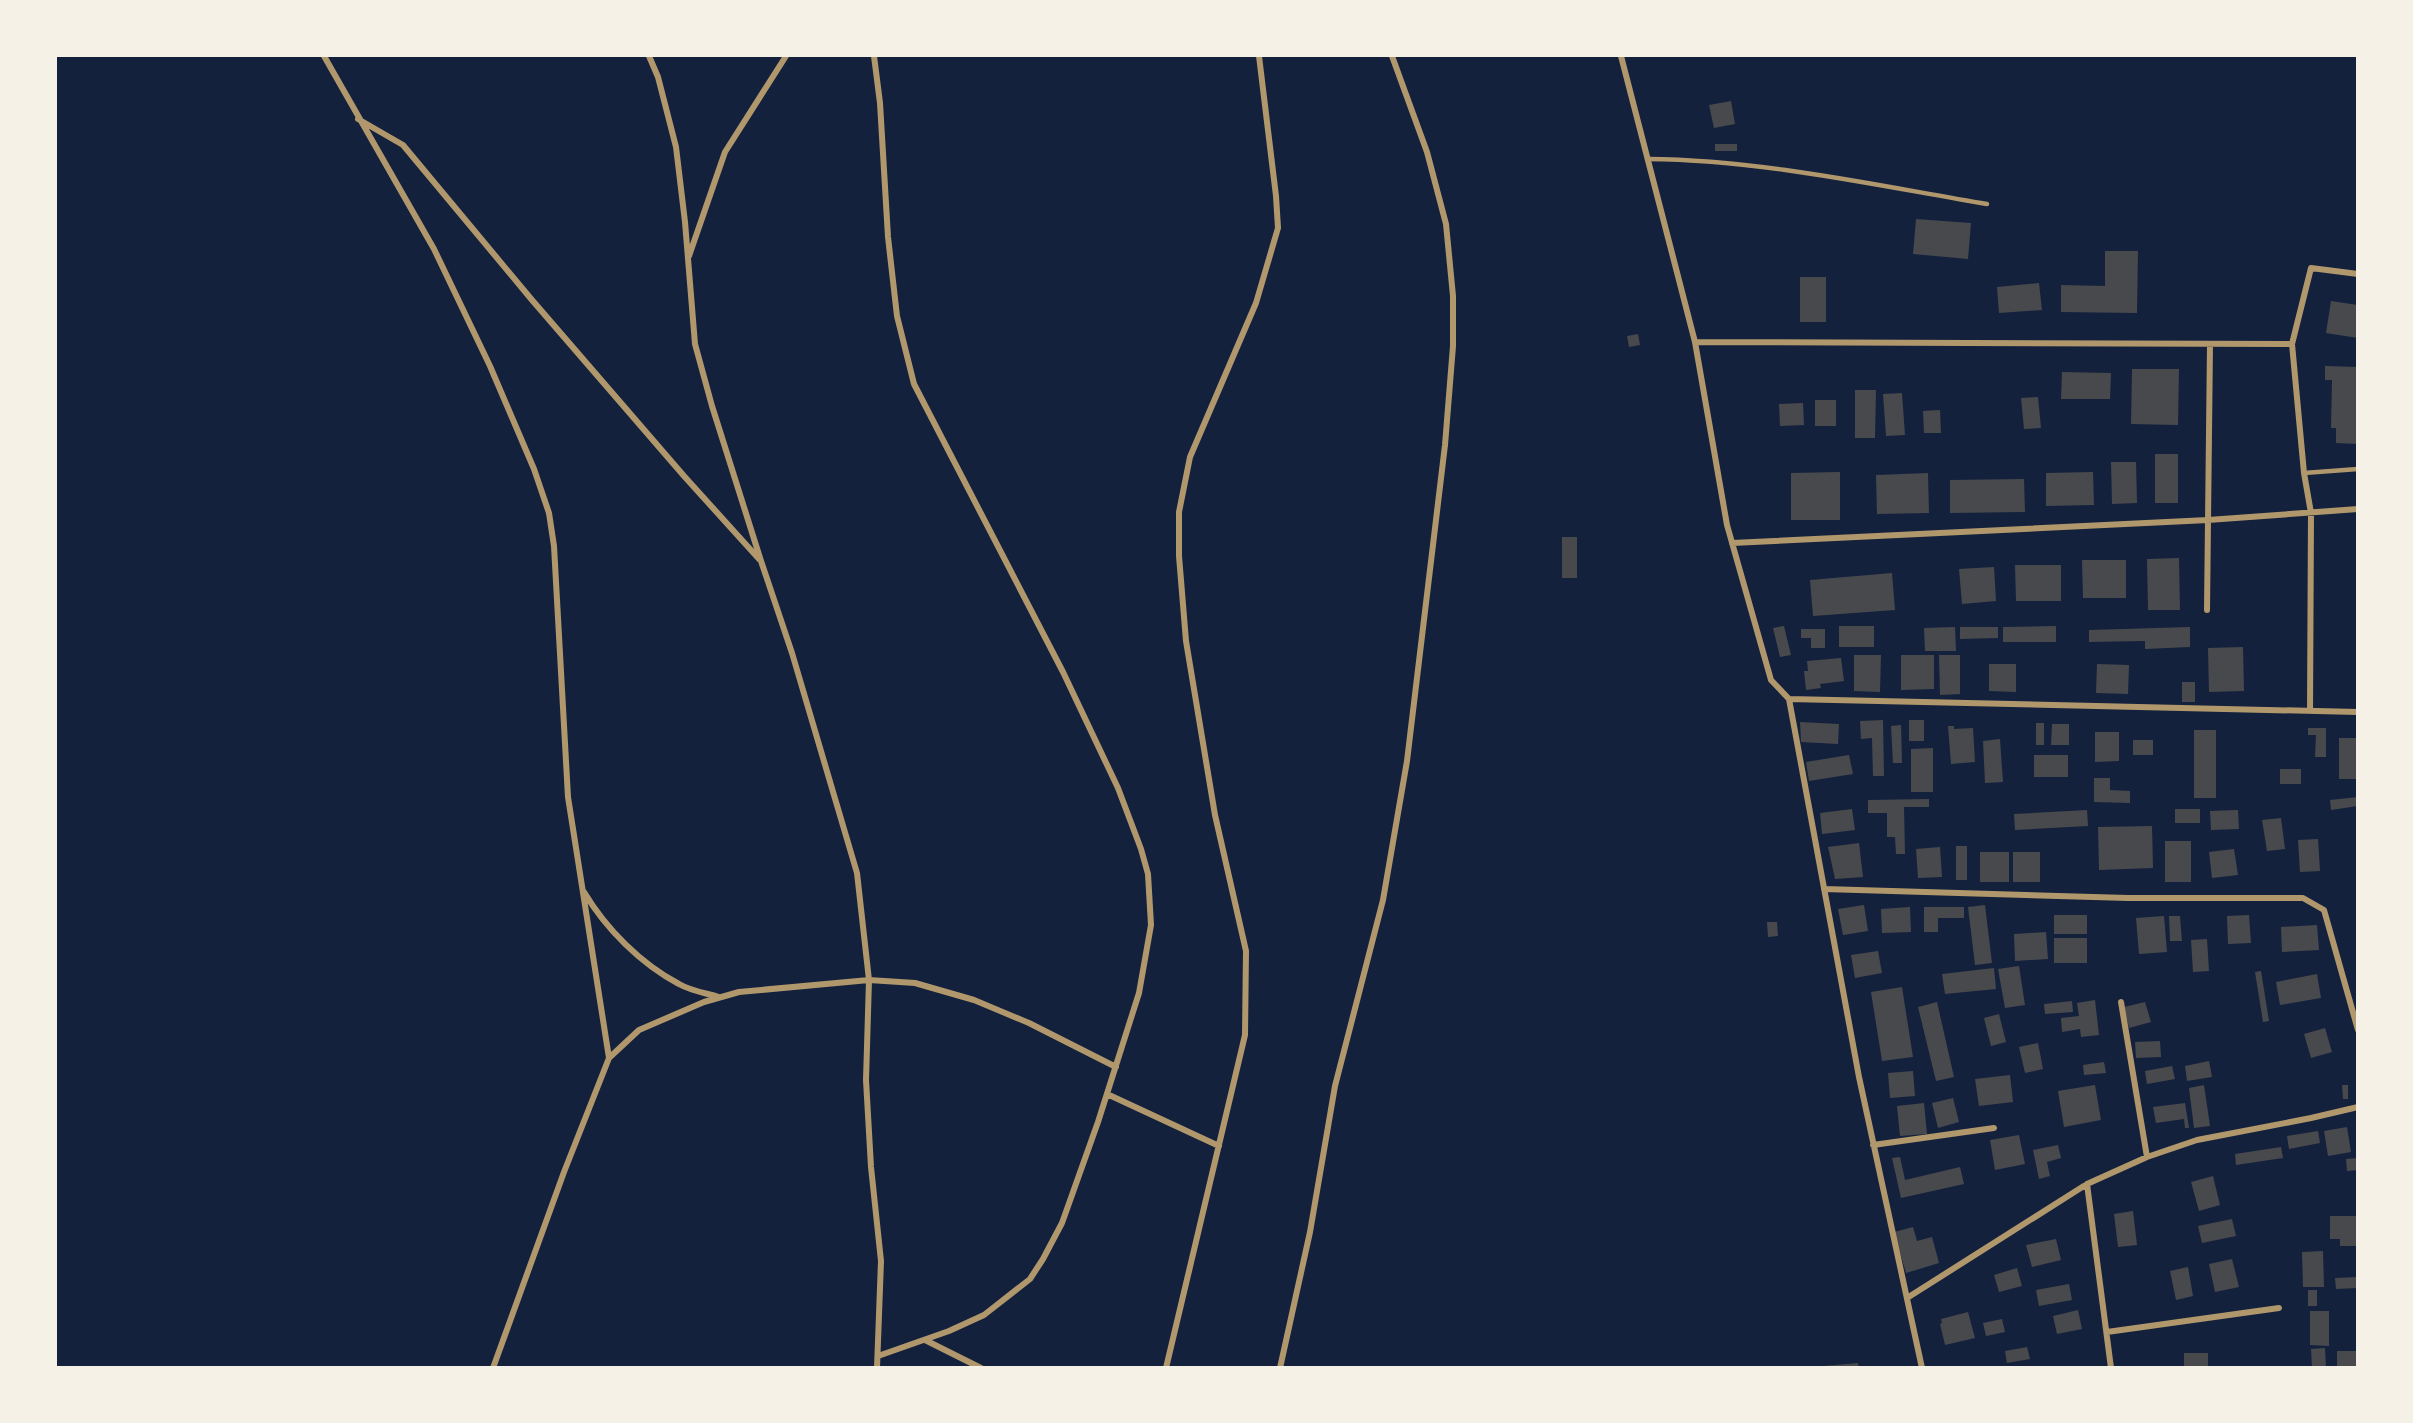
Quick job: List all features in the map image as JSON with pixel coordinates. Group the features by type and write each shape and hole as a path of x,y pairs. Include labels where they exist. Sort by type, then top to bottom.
{"street":[{"path":"324,56 439,260 490,366 534,468 549,513 554,557 568,797 609,1058"},
{"path":"649,56 658,77 676,147 695,344 711,406 760,561 792,652 857,873 869,980 866,1080 871,1167 881,1261 877,1368"},
{"path":"688,259 725,152 786,56"},
{"path":"874,56 880,103 888,237 897,316 914,384 1063,672 1118,788 1148,874 1151,925 1139,993 1107,1094 1062,1223 1030,1279 984,1315 878,1356"},
{"path":"1166,1368 1245,1035 1246,951 1215,815 1186,641 1179,556 1179,512 1190,457 1256,303 1278,228 1259,56"},
{"path":"1280,1368 1310,1232 1335,1086 1383,900 1407,761 1445,445 1453,346 1453,296 1446,224 1427,152 1392,56"},
{"path":"1621,56 1695,342 1727,525 1771,680 1789,699 1874,1145 1922,1368"},
{"path":"358,118 403,145 532,300 760,561"},
{"path":"2310,711 2311,513 2304,473 2292,344 2311,268 2358,274"},
{"path":"1695,342 2292,344"},
{"path":"2207,610 2211,344"},
{"path":"1732,543 2208,520 2358,509"},
{"path":"1789,699 2358,712"},
{"path":"1824,889 2128,898 2303,898 2324,910 2358,1030"},
{"path":"582,890 598,916 654,969 681,986 719,998"},
{"path":"493,1368 564,1172 609,1058 639,1030 704,1002 739,992 869,980 915,983 974,1000 1029,1023 1116,1067"},
{"path":"2121,1002 2147,1157"},
{"path":"1107,1094 1219,1146"},
{"path":"1906,1298 2087,1184 2147,1157 2197,1140 2358,1107"},
{"path":"1874,1145 1994,1128"},
{"path":"2087,1184 2111,1368"},
{"path":"2107,1332 2279,1308"},
{"path":"924,1340 981,1368"}],"lane":[{"path":"1648,159 1684,159 1772,167 1987,204"},
{"path":"2304,473 2358,469"}],"building":[{"path":"1731,101 1735,124 1714,128 1709,105"},
{"path":"1715,144 1737,144 1737,151 1715,151"},
{"path":"1916,219 1971,223 1968,259 1913,254"},
{"path":"2105,251 2138,251 2137,313 2061,312 2061,285 2105,286"},
{"path":"1800,277 1826,277 1826,322 1800,322"},
{"path":"2039,283 2042,310 1999,313 1997,287"},
{"path":"2331,301 2358,305 2358,338 2326,333"},
{"path":"1638,334 1640,345 1629,347 1627,336"},
{"path":"2325,366 2358,367 2358,444 2336,443 2336,428 2331,428 2332,380 2325,380"},
{"path":"2132,369 2179,369 2178,425 2131,424"},
{"path":"2062,372 2111,373 2110,399 2061,399"},
{"path":"1855,390 1876,390 1875,438 1855,438"},
{"path":"1902,393 1905,435 1886,436 1883,394"},
{"path":"2038,397 2041,428 2024,429 2021,398"},
{"path":"1815,400 1836,400 1836,426 1815,426"},
{"path":"1803,403 1804,425 1780,426 1779,404"},
{"path":"1940,410 1941,433 1924,433 1923,411"},
{"path":"2155,454 2178,454 2178,503 2155,503"},
{"path":"2111,462 2136,462 2137,503 2112,504"},
{"path":"1840,472 1840,520 1791,520 1791,473"},
{"path":"2093,472 2094,505 2046,506 2046,473"},
{"path":"1928,473 1929,513 1877,514 1876,475"},
{"path":"2024,479 2025,512 1950,513 1950,480"},
{"path":"1562,537 1577,537 1577,578 1562,578"},
{"path":"2179,558 2180,610 2148,610 2147,559"},
{"path":"2082,560 2126,560 2126,598 2083,598"},
{"path":"2015,565 2061,565 2061,601 2016,601"},
{"path":"1994,567 1996,601 1962,604 1959,569"},
{"path":"1892,573 1895,610 1813,616 1810,580"},
{"path":"1784,626 1791,655 1780,657 1773,628"},
{"path":"1839,626 1874,626 1874,647 1839,647"},
{"path":"2056,626 2056,642 2003,642 2003,627"},
{"path":"1955,627 1956,651 1925,651 1924,628"},
{"path":"1960,627 1998,627 1998,638 1960,639"},
{"path":"2190,627 2190,647 2145,649 2145,641 2089,642 2089,630"},
{"path":"1801,629 1825,629 1825,648 1811,648 1811,638 1801,638"},
{"path":"2243,647 2244,691 2209,692 2208,648"},
{"path":"1854,655 1881,655 1880,692 1854,691"},
{"path":"1901,655 1934,655 1934,689 1901,690"},
{"path":"1939,655 1960,655 1960,694 1940,695"},
{"path":"1841,658 1844,681 1820,684 1821,688 1806,690 1804,671 1808,671 1807,661"},
{"path":"1989,664 2016,664 2016,692 1989,691"},
{"path":"2097,664 2129,665 2128,694 2096,693"},
{"path":"2182,682 2195,682 2195,702 2182,702"},
{"path":"1883,720 1884,776 1873,776 1872,738 1861,739 1860,721"},
{"path":"1909,720 1924,720 1924,741 1909,741"},
{"path":"1800,722 1839,724 1838,744 1801,742"},
{"path":"2036,723 2044,723 2044,745 2036,745"},
{"path":"2052,724 2069,724 2069,745 2051,745"},
{"path":"1901,725 1902,763 1893,763 1891,726"},
{"path":"1948,726 1954,726 1954,729 1973,728 1975,762 1951,764"},
{"path":"2308,728 2326,728 2326,757 2315,757 2316,735 2308,735"},
{"path":"2194,730 2216,730 2216,798 2194,798"},
{"path":"2095,732 2119,732 2119,761 2095,762"},
{"path":"2339,738 2358,738 2358,779 2339,779"},
{"path":"2000,739 2003,782 1985,783 1983,741"},
{"path":"2133,740 2153,740 2153,755 2133,755"},
{"path":"1933,748 1933,792 1911,792 1911,749"},
{"path":"1849,755 1853,774 1809,781 1806,762"},
{"path":"2034,755 2068,755 2068,777 2034,777"},
{"path":"2280,769 2301,769 2301,784 2280,784"},
{"path":"2094,778 2110,778 2110,790 2130,791 2130,803 2094,802"},
{"path":"2358,797 2358,806 2331,810 2330,800"},
{"path":"1929,799 1929,807 1904,807 1905,854 1896,854 1895,837 1887,837 1887,813 1868,813 1868,800"},
{"path":"1852,809 1855,830 1822,834 1820,813"},
{"path":"2175,809 2200,809 2200,823 2175,823"},
{"path":"2087,810 2088,826 2015,830 2014,814"},
{"path":"2238,810 2239,829 2211,830 2210,811"},
{"path":"2281,818 2285,849 2267,851 2262,820"},
{"path":"2152,826 2153,868 2099,870 2098,827"},
{"path":"2318,839 2320,871 2300,872 2298,840"},
{"path":"2165,841 2191,841 2191,882 2165,882"},
{"path":"1859,843 1863,877 1835,879 1828,847"},
{"path":"1956,846 1967,846 1967,880 1956,880"},
{"path":"1940,847 1942,877 1918,878 1916,849"},
{"path":"2234,849 2238,875 2212,878 2209,852"},
{"path":"1980,852 2009,852 2009,882 1980,882"},
{"path":"2013,852 2040,852 2040,882 2013,882"},
{"path":"1864,905 1868,931 1843,935 1838,909"},
{"path":"1985,905 1992,963 1975,965 1968,907"},
{"path":"1910,907 1911,932 1882,933 1881,909"},
{"path":"1924,907 1964,907 1964,918 1938,918 1938,932 1924,932"},
{"path":"2054,915 2087,915 2087,934 2054,934"},
{"path":"2249,915 2251,943 2228,944 2227,916"},
{"path":"2164,916 2167,952 2139,954 2136,918"},
{"path":"2169,916 2180,916 2182,941 2170,941"},
{"path":"1767,922 1777,922 1778,936 1768,937"},
{"path":"2317,925 2319,950 2282,952 2281,927"},
{"path":"2046,932 2048,959 2015,961 2014,934"},
{"path":"2054,938 2087,938 2087,963 2054,963"},
{"path":"2207,939 2209,971 2193,972 2191,940"},
{"path":"1878,951 1882,973 1855,978 1851,955"},
{"path":"2019,966 2025,1005 2005,1008 1998,969"},
{"path":"1994,968 1996,989 1945,994 1942,974"},
{"path":"2261,971 2269,1021 2263,1022 2255,972"},
{"path":"2317,974 2321,998 2280,1005 2276,982"},
{"path":"1902,987 1913,1057 1882,1061 1871,992"},
{"path":"2095,1000 2099,1035 2081,1037 2080,1029 2062,1032 2061,1018 2079,1016 2077,1003"},
{"path":"2072,1001 2073,1012 2045,1014 2044,1004"},
{"path":"1937,1002 1954,1077 1936,1081 1918,1007"},
{"path":"2145,1002 2151,1022 2129,1028 2124,1007"},
{"path":"1999,1014 2006,1042 1991,1046 1984,1018"},
{"path":"2325,1028 2332,1052 2311,1058 2304,1034"},
{"path":"2160,1041 2161,1057 2136,1058 2135,1042"},
{"path":"2038,1043 2043,1069 2025,1073 2019,1047"},
{"path":"2209,1061 2212,1077 2187,1081 2185,1066"},
{"path":"2104,1062 2106,1073 2084,1075 2083,1065"},
{"path":"2172,1066 2175,1079 2147,1084 2145,1071"},
{"path":"1913,1071 1915,1096 1890,1098 1888,1073"},
{"path":"2010,1075 2013,1102 1979,1106 1975,1079"},
{"path":"2095,1085 2101,1120 2064,1127 2058,1091"},
{"path":"2204,1085 2210,1126 2194,1128 2189,1088"},
{"path":"2342,1085 2348,1085 2348,1099 2343,1099"},
{"path":"1953,1098 1959,1122 1938,1128 1932,1103"},
{"path":"1924,1103 1927,1134 1900,1136 1897,1106"},
{"path":"2185,1103 2189,1128 2185,1128 2184,1119 2156,1123 2153,1107"},
{"path":"2347,1127 2351,1152 2328,1156 2324,1131"},
{"path":"2318,1131 2320,1143 2289,1149 2287,1136"},
{"path":"2019,1135 2025,1164 1995,1170 1990,1140"},
{"path":"2058,1145 2061,1158 2047,1162 2050,1176 2039,1179 2033,1150"},
{"path":"2281,1147 2283,1158 2236,1165 2235,1154"},
{"path":"1900,1157 1905,1180 1960,1167 1964,1184 1901,1198 1892,1158"},
{"path":"2358,1158 2358,1170 2347,1171 2346,1159"},
{"path":"2213,1176 2220,1205 2199,1211 2191,1182"},
{"path":"2133,1211 2137,1245 2118,1247 2114,1214"},
{"path":"2330,1216 2358,1216 2358,1246 2340,1246 2340,1239 2330,1239"},
{"path":"2232,1219 2236,1236 2202,1243 2198,1226"},
{"path":"1913,1227 1917,1241 1932,1237 1939,1263 1906,1273 1894,1232"},
{"path":"2056,1239 2061,1260 2032,1267 2026,1245"},
{"path":"2323,1251 2324,1287 2303,1287 2302,1252"},
{"path":"2232,1259 2239,1287 2215,1292 2209,1264"},
{"path":"2188,1267 2193,1296 2176,1300 2170,1271"},
{"path":"2017,1268 2022,1286 1999,1292 1994,1275"},
{"path":"2358,1277 2358,1288 2336,1289 2335,1278"},
{"path":"2069,1284 2072,1300 2039,1306 2036,1290"},
{"path":"2308,1290 2317,1290 2317,1306 2308,1306"},
{"path":"2078,1310 2082,1329 2057,1334 2053,1316"},
{"path":"2310,1311 2329,1311 2329,1346 2310,1345"},
{"path":"1968,1312 1975,1338 1945,1345 1941,1319"},
{"path":"2002,1319 2005,1332 1986,1336 1983,1323"},
{"path":"2027,1347 2030,1359 2007,1363 2005,1351"},
{"path":"2325,1348 2326,1368 2312,1368 2311,1349"},
{"path":"2337,1351 2358,1351 2358,1368 2337,1368"},
{"path":"2184,1353 2208,1353 2208,1368 2184,1368"},
{"path":"1858,1363 1859,1368 1823,1368 1823,1366"}]}
